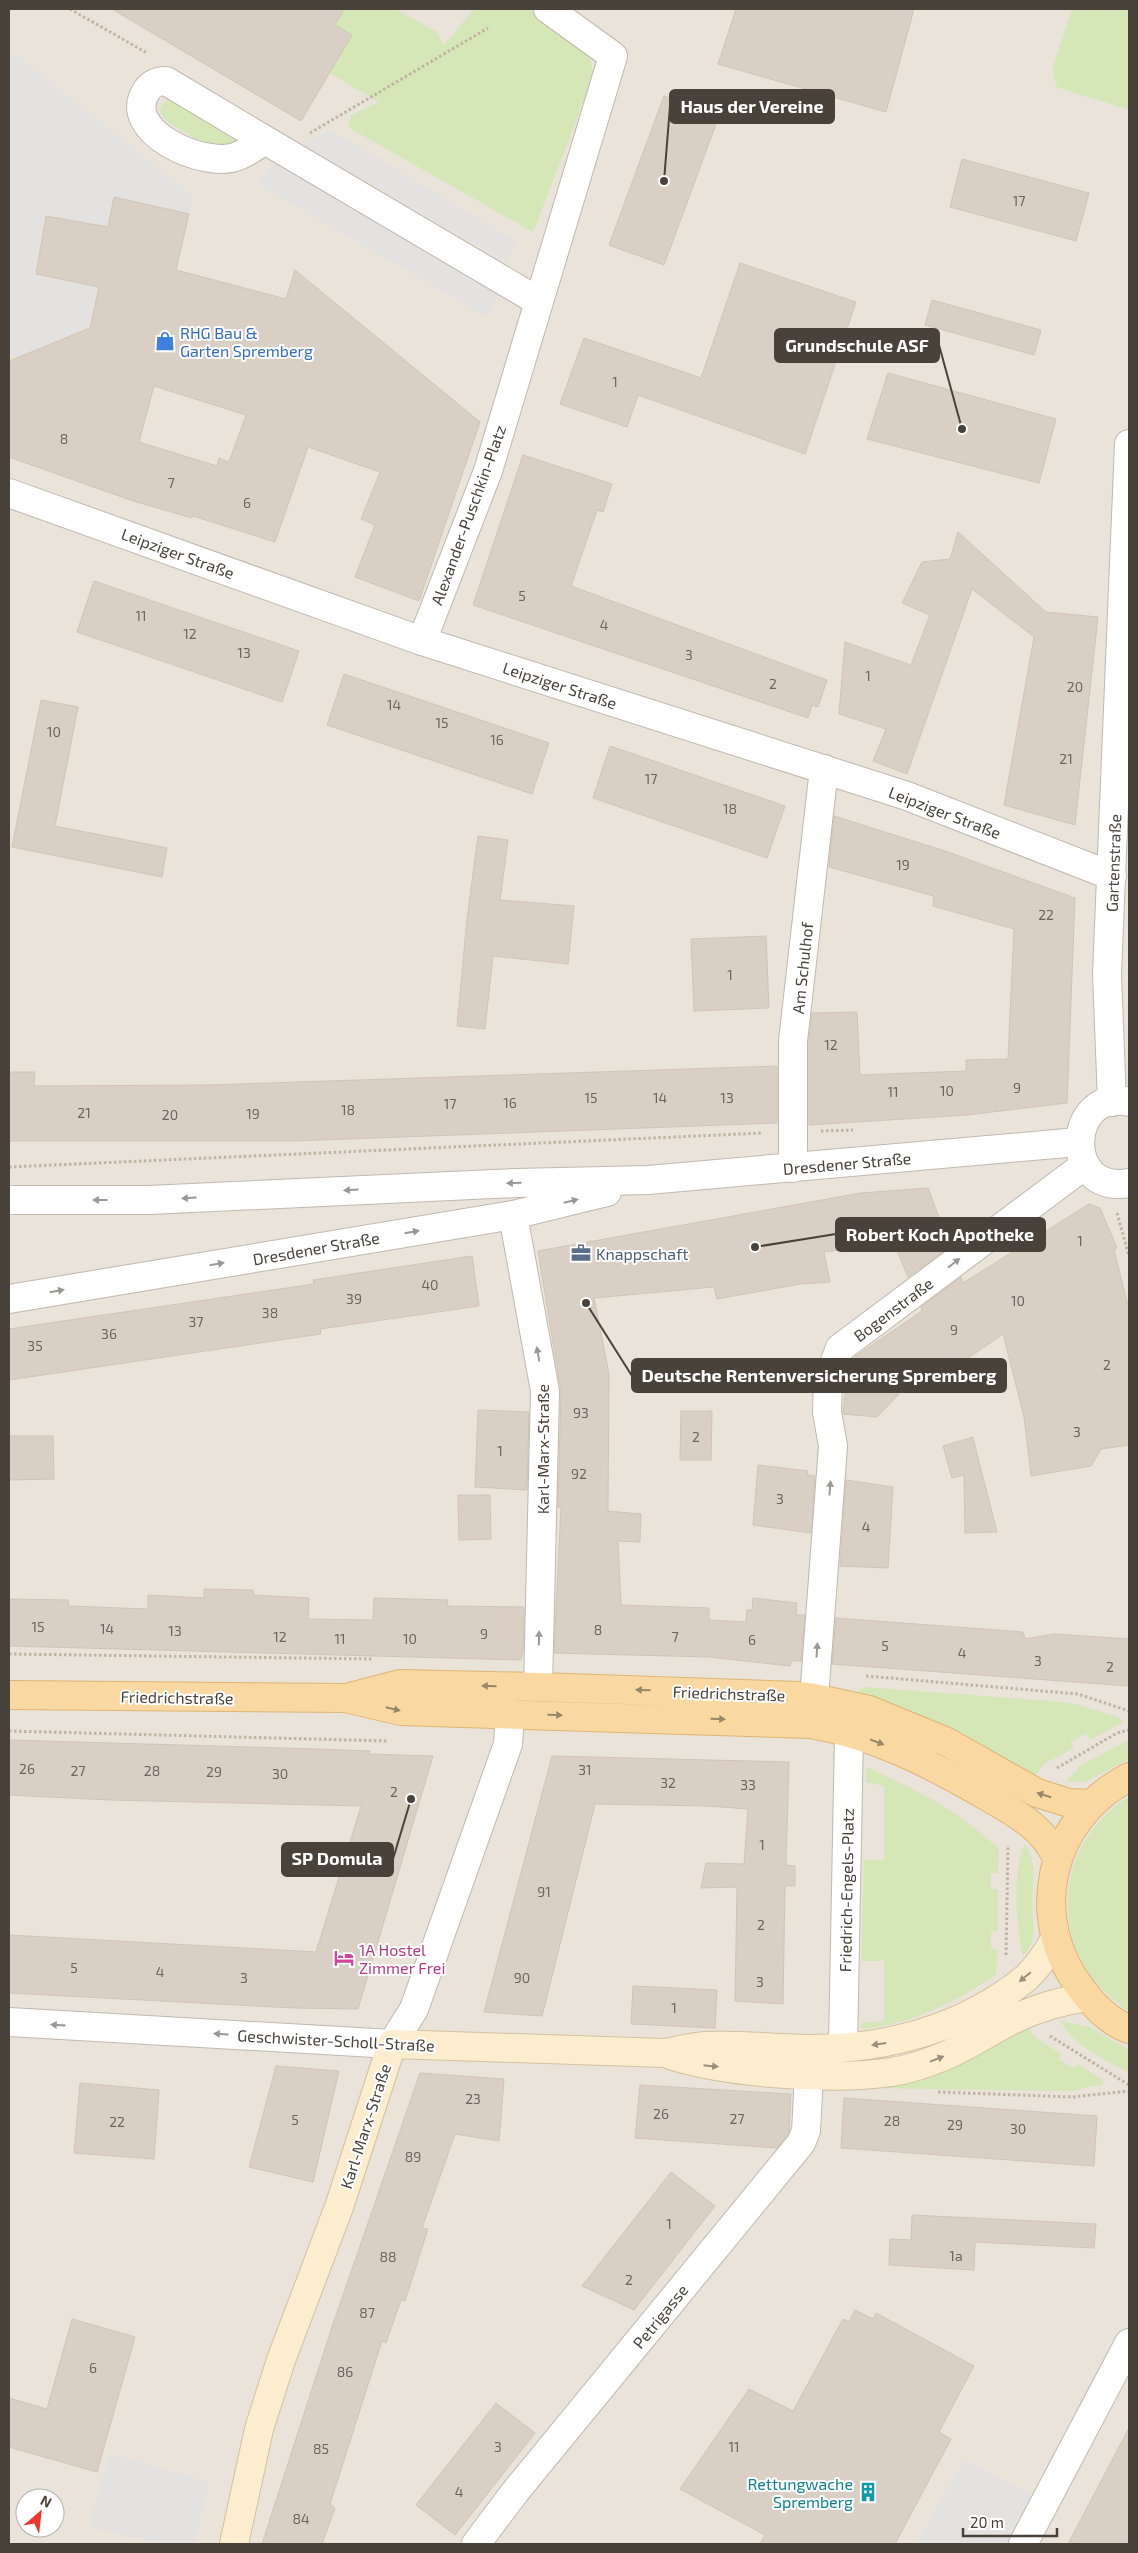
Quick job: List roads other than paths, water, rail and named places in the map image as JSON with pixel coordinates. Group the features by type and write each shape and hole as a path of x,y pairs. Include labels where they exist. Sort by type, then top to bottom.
{"main road":[{"name":"Friedrichstraße","path":"345,1698 400,1684 538,1687 814,1698 869,1710 947,1742 1037,1793 1069,1803 1091,1804"},
{"name":"Friedrichstraße","path":"9,1695 345,1698 401,1711 796,1722 831,1727 917,1757 1010,1810 1038,1830 1052,1846 1057,1859"},
{"path":"1129,1777 1114,1785 1091,1804 1071,1830 1057,1859 1051,1888 1051,1918 1056,1939 1069,1974 1093,2005 1129,2029"},
{"name":"Geschwister-Scholl-Straße","path":"392,2044 664,2053 705,2046 843,2048 907,2038 947,2024 983,2007 1026,1978 1040,1963 1056,1939"},
{"name":"Geschwister-Scholl-Straße","path":"664,2053 701,2065 810,2074 883,2073 917,2066 962,2048 1032,2011 1062,2001 1087,1997"},
{"name":"Karl-Marx-Straße","path":"234,2544 258,2429 284,2352 339,2207 392,2044"}],"street":[{"name":"Alexander-Puschkin-Platz","path":"422,641 488,470 613,56 548,9"},
{"path":"273,145 237,157 221,160 204,158 169,144 153,130 143,115 141,105 143,95 149,86 157,81 166,81 538,301"},
{"name":"Gartenstraße","path":"1120,1102 1107,974 1129,444"},
{"name":"Leipziger Straße","path":"9,493 422,641 907,796 1112,876"},
{"name":"Am Schulhof","path":"794,1168 793,1041 824,770"},
{"path":"1120,1102 1098,1107 1088,1116 1081,1128 1082,1153 1095,1175 1106,1182 1120,1185 1122,1194"},
{"name":"Dresdener Straße","path":"9,1200 149,1200 506,1183 615,1181 794,1168 1082,1153"},
{"name":"Bogenstraße","path":"814,1698 833,1446 827,1412 828,1380 840,1348 1082,1153"},
{"name":"Dresdener Straße","path":"9,1299 514,1215 603,1194 614,1186 615,1181"},
{"name":"Karl-Marx-Straße","path":"514,1215 545,1391 538,1687"},
{"name":"Karl-Marx-Straße","path":"392,2044 414,2009 508,1744 510,1714"},
{"name":"Friedrich-Engels-Platz","path":"843,2048 849,1733"},
{"name":"Geschwister-Scholl-Straße","path":"9,2022 392,2044"},
{"name":"Petrigasse","path":"476,2544 515,2492 801,2143 806,2131 810,2074"},
{"path":"1023,2544 1129,2343"}],"place":[{"name":"Haus der Vereine","path":"664,181"},
{"name":"RHG Bau & Garten Spremberg","path":"165,341"},
{"name":"Grundschule ASF","path":"962,429"},
{"name":"Robert Koch Apotheke","path":"755,1247"},
{"name":"Knappschaft","path":"581,1253"},
{"name":"Deutsche Rentenversicherung Spremberg","path":"586,1303"},
{"name":"SP Domula","path":"411,1799"},
{"name":"1A Hostel Zimmer Frei","path":"344,1958"},
{"name":"Rettungwache Spremberg","path":"868,2492"}]}
